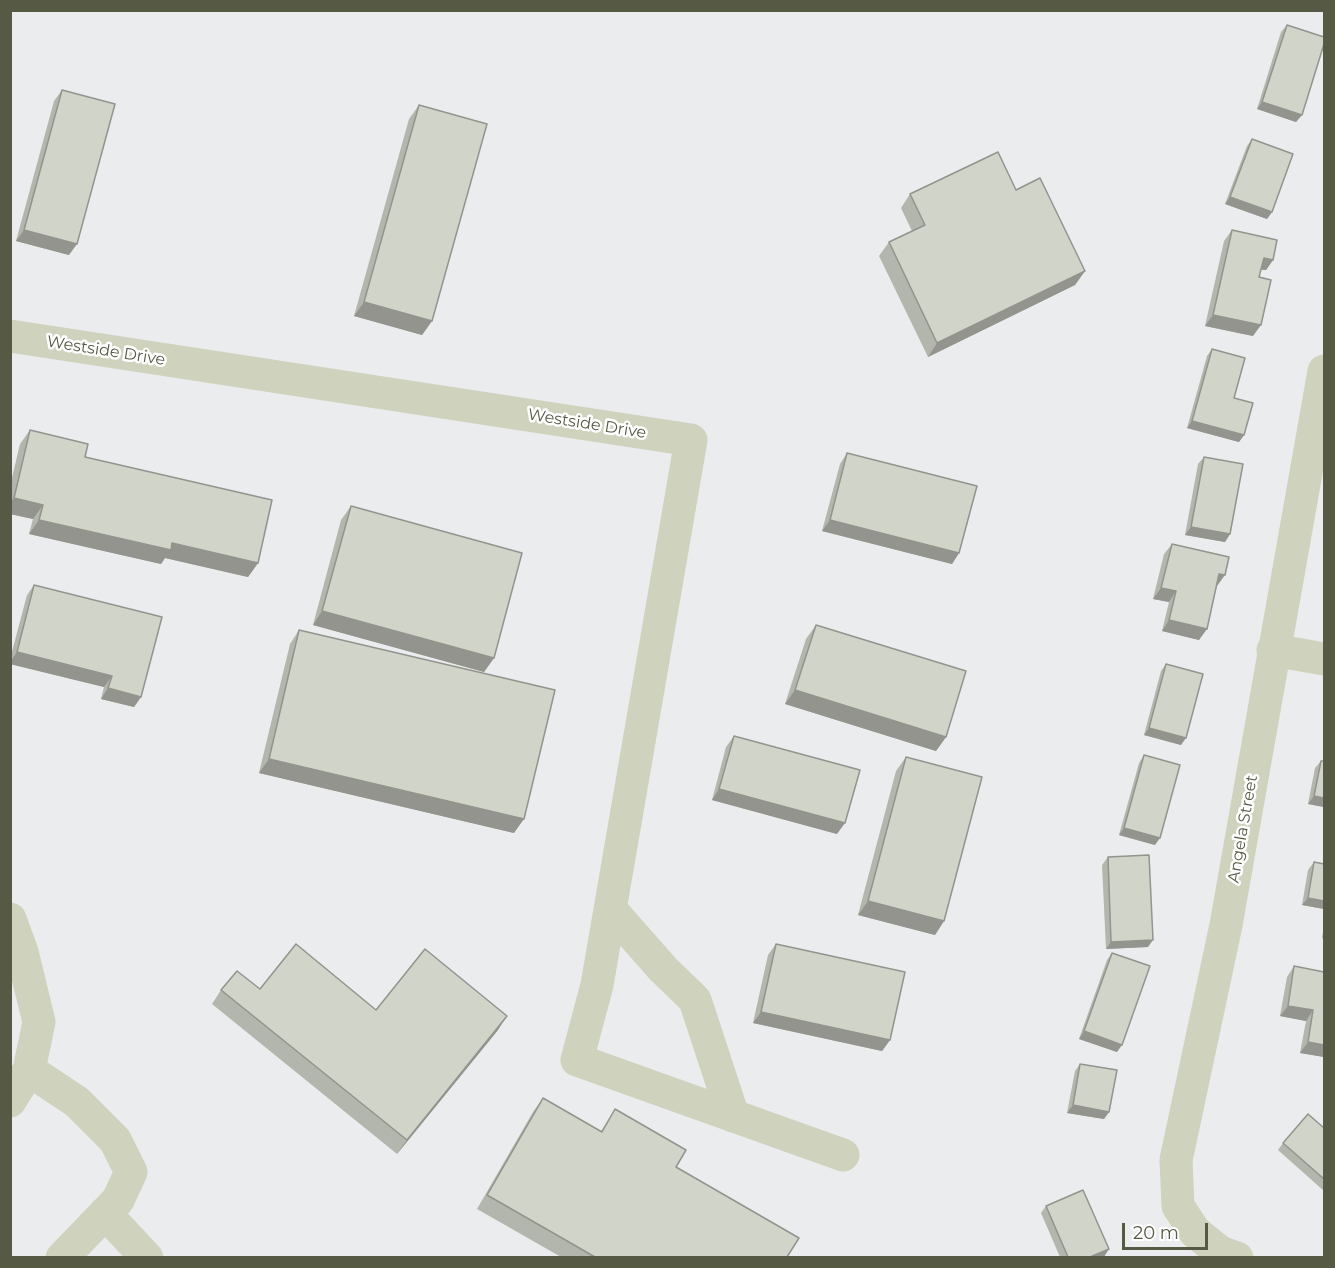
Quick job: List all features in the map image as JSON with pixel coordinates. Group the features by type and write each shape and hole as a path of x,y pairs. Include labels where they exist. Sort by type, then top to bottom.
{"street":[{"name":"Westside Drive","path":"10,336 691,440 611,910"},
{"name":"Angela Street","path":"1238,1257 1220,1252 1195,1232 1178,1206 1176,1160 1226,925 1324,371"},
{"path":"1274,650 1324,659"},
{"path":"611,910 597,985 577,1060 843,1155"},
{"path":"611,910 663,969 695,1000 733,1116"},
{"path":"10,919 22,952 39,1022 29,1070 10,1101"},
{"path":"29,1070 77,1102 114,1140 131,1172 118,1200 62,1257"},
{"path":"105,1213 147,1257"}],"building":[{"path":"1287,25 1324,37 1324,44 1302,115 1262,102"},
{"path":"62,90 115,104 77,244 24,230"},
{"path":"419,105 487,124 432,321 364,302"},
{"path":"1252,139 1293,154 1272,212 1230,197"},
{"path":"998,152 1016,190 1040,178 1085,271 937,343 889,242 925,225 910,194"},
{"path":"1232,230 1277,240 1273,260 1264,258 1259,277 1271,280 1261,325 1213,315"},
{"path":"1212,349 1245,358 1234,398 1253,403 1244,435 1192,421"},
{"path":"30,430 88,444 85,457 272,500 258,563 172,543 171,550 39,520 43,505 14,498"},
{"path":"847,453 977,486 959,553 830,520"},
{"path":"1204,457 1243,464 1230,534 1191,527"},
{"path":"351,506 522,553 494,658 322,611"},
{"path":"1172,544 1229,557 1225,575 1219,574 1207,629 1169,620 1176,591 1161,588"},
{"path":"34,585 162,617 141,697 108,688 112,676 17,652"},
{"path":"816,625 966,671 946,737 795,690"},
{"path":"299,630 555,690 524,819 269,759"},
{"path":"1166,664 1203,674 1186,738 1149,728"},
{"path":"734,736 860,770 845,823 719,789"},
{"path":"1144,755 1180,765 1160,838 1124,828"},
{"path":"906,757 982,777 944,921 868,901"},
{"path":"1321,761 1324,761 1324,798 1314,796"},
{"path":"1149,855 1153,940 1111,942 1108,857"},
{"path":"1314,862 1324,864 1324,901 1308,898"},
{"path":"296,944 376,1010 425,949 507,1016 407,1140 221,990 237,971 260,989"},
{"path":"776,944 905,972 890,1040 761,1012"},
{"path":"1112,953 1150,966 1122,1045 1084,1031"},
{"path":"1294,966 1324,972 1324,1045 1308,1042 1313,1010 1288,1006"},
{"path":"1080,1064 1117,1070 1109,1112 1073,1105"},
{"path":"543,1098 602,1132 615,1109 686,1150 676,1167 799,1238 787,1257 595,1257 487,1195"},
{"path":"1308,1114 1324,1128 1324,1179 1283,1143"},
{"path":"1083,1190 1109,1249 1090,1257 1068,1257 1046,1206"}]}
